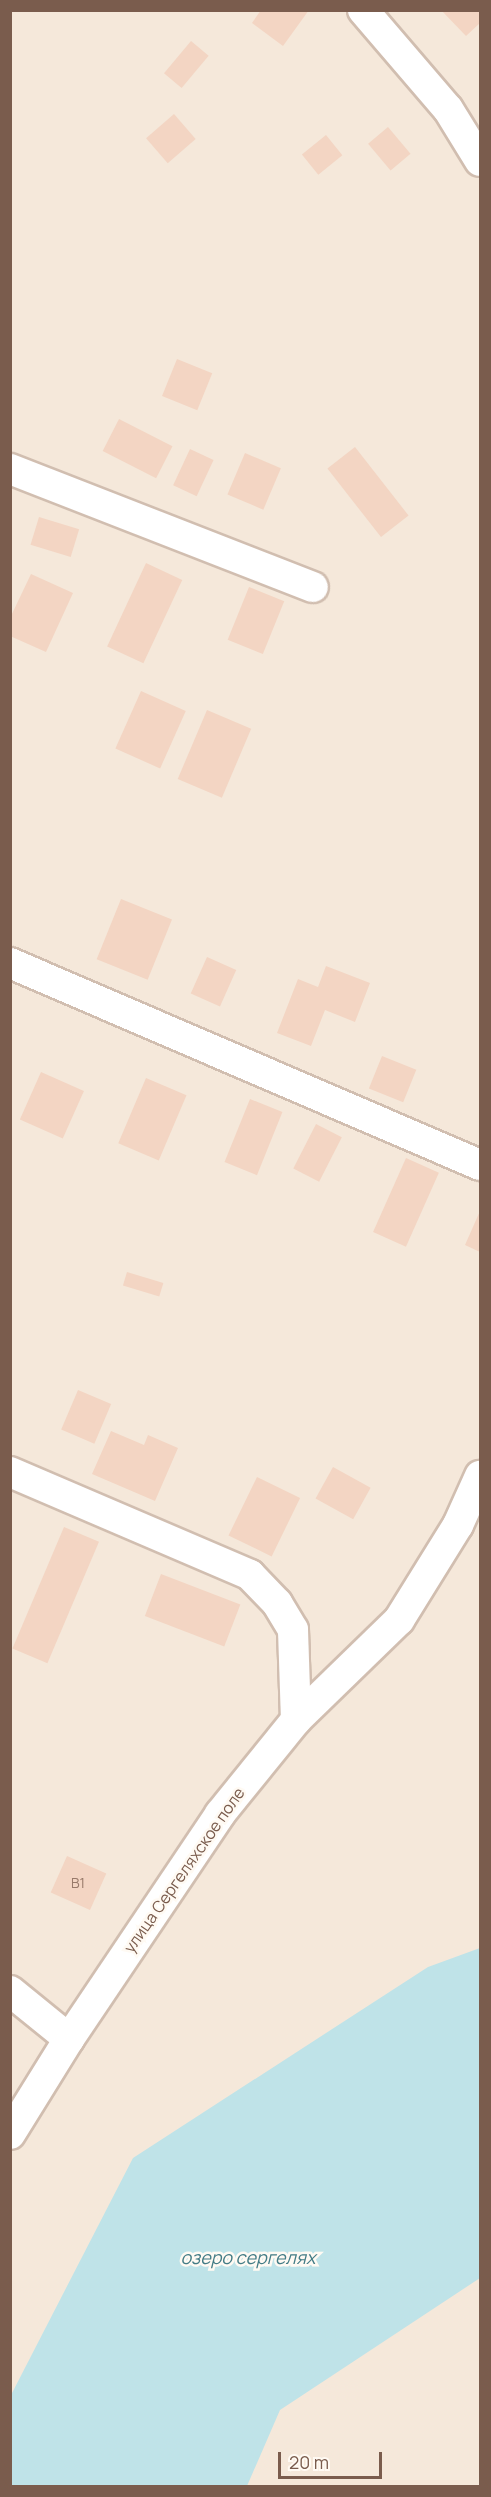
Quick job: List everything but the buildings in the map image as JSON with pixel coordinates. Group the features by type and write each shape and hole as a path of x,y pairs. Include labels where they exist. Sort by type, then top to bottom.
{"street":[{"path":"363,10 448,109 480,160"},
{"path":"10,469 313,588"},
{"path":"10,963 480,1165"},
{"path":"10,1472 250,1575 278,1603 293,1630 296,1720"},
{"name":"улица Сергеляхское поле","path":"10,2134 69,2038 220,1814 296,1720 399,1620 458,1525 480,1476"},
{"path":"10,1991 69,2038"}],"shaded area":[{"path":"11,11 480,11 480,2486 11,2486"}],"water":[{"name":"озеро сергелях","path":"480,1948 480,2278 280,2410 247,2486 11,2486 11,2395 133,2158 428,1967"}]}
